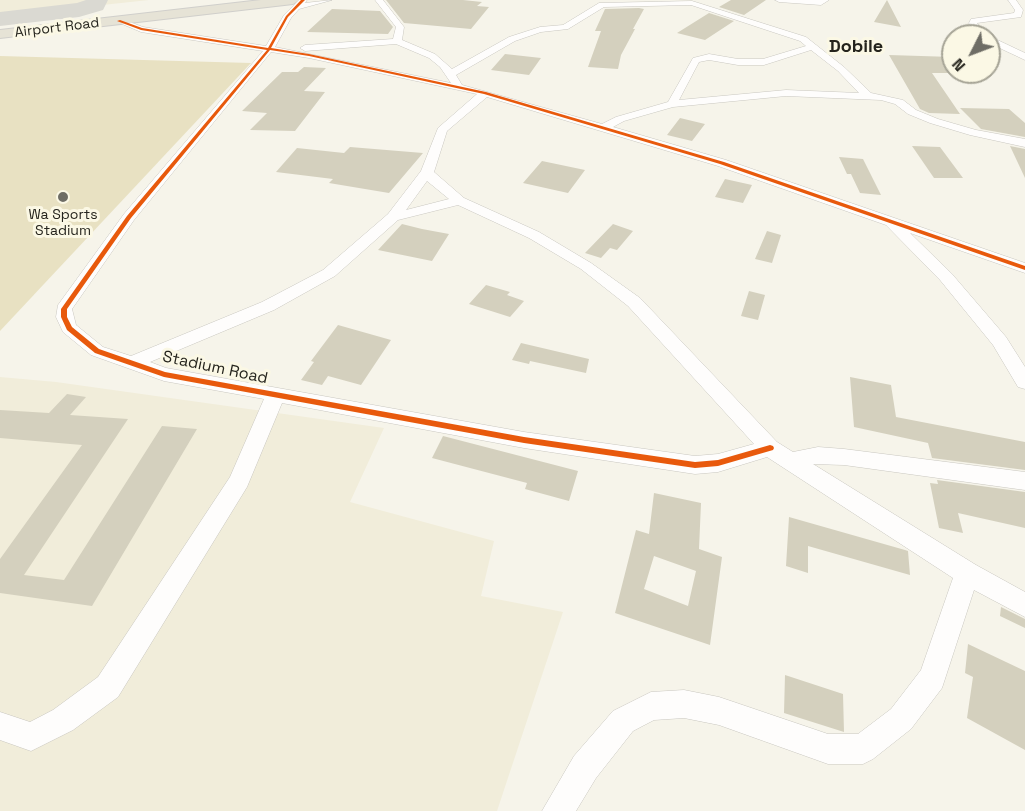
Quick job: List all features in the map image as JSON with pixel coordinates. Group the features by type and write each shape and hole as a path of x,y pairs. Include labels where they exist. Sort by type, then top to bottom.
{"highway":[{"name":"Airport Road","path":"0,34 297,2"}],"street":[{"path":"297,2 328,0"},
{"path":"379,0 400,27 398,41"},
{"path":"779,0 821,3 825,0"},
{"path":"975,24 974,21 1017,15 1019,10 1012,0"},
{"name":"Stadium Road","path":"297,2 269,49 129,217 63,309 69,328 97,351 164,374 524,440 695,465 718,463 770,448"},
{"path":"451,74 512,39 540,30 565,27 602,5 694,2 803,39 841,69 868,96"},
{"path":"119,21 141,29 309,55 485,93 722,163 1017,261 1025,268"},
{"path":"269,49 398,41 432,56 451,74 458,86"},
{"path":"1001,45 1025,57"},
{"path":"672,104 696,60 709,57 738,62 764,62 811,47"},
{"path":"132,363 268,306 329,273 393,217 427,172 442,130 485,93"},
{"path":"601,129 620,119 672,104 786,93 891,99 912,112 934,120 974,132 1025,143"},
{"path":"575,120 620,119"},
{"path":"427,172 436,183 459,201 534,235 586,266 634,302 770,448 967,573 1025,604"},
{"path":"393,217 459,201"},
{"path":"890,220 946,278 1000,341 1025,382"},
{"path":"1017,261 1025,274"},
{"path":"0,726 32,736 63,720 108,687 239,481 276,394"},
{"path":"792,461 818,455 844,457 1025,481"},
{"path":"558,811 585,767 623,721 651,706 684,704 695,706 719,711 828,749 863,749 901,718 932,678 967,573"}],"shaded area":[{"path":"0,0 149,0 0,16"},
{"name":"Wa Sports Stadium","path":"0,56 251,63 0,331"},
{"path":"0,377 56,382 384,428 350,502 494,541 481,596 563,612 497,811 0,811"}],"building":[{"path":"386,0 463,0 482,2 477,6 489,7 471,29 404,23"},
{"path":"731,0 766,0 744,15 719,7"},
{"path":"887,0 901,27 874,22"},
{"path":"332,9 380,11 393,27 388,34 307,32"},
{"path":"605,9 644,9 621,55 618,69 588,67 601,31 595,31"},
{"path":"709,13 734,21 705,40 677,33"},
{"path":"505,54 541,58 529,75 491,70"},
{"path":"889,55 941,57 941,73 932,73 960,114 929,113 920,109"},
{"path":"304,67 326,68 304,91 325,92 295,131 250,130 267,113 242,111 282,72 298,72"},
{"path":"960,108 1009,109 1025,123 1025,137 981,129"},
{"path":"680,118 705,124 692,141 667,135"},
{"path":"912,146 940,147 963,178 934,178"},
{"path":"1010,146 1025,149 1025,178"},
{"path":"350,147 423,153 389,193 329,183 333,179 276,172 297,148 344,153"},
{"path":"839,157 863,159 881,195 860,193"},
{"path":"542,161 585,170 568,193 523,183"},
{"path":"725,179 752,185 743,203 715,197"},
{"path":"402,224 449,234 432,261 378,250"},
{"path":"613,224 633,231 617,250 610,248 601,258 585,253"},
{"path":"767,231 781,235 772,263 755,259"},
{"path":"486,285 510,292 507,295 524,301 510,317 469,304"},
{"path":"749,291 765,295 758,320 741,316"},
{"path":"338,325 391,340 361,385 328,376 322,385 301,380 314,362 311,361"},
{"path":"521,343 589,359 586,373 530,361 529,364 512,360"},
{"path":"850,377 891,385 896,417 1025,442 1025,470 932,458 928,443 854,427"},
{"path":"67,394 86,397 70,415 128,419 24,575 64,580 162,426 197,429 92,606 0,593 0,559 82,445 0,438 0,410 49,413"},
{"path":"443,436 578,471 569,501 525,489 527,483 432,458"},
{"path":"937,480 1025,492 1025,528 958,513 963,533 939,528 930,483 938,484"},
{"path":"654,493 701,503 699,549 722,557 710,645 615,613 636,530 649,534","holes":["654,556 696,571 688,606 644,589"]},
{"path":"789,517 908,551 910,575 808,546 808,573 786,566"},
{"path":"1001,607 1025,619 1025,628 1000,616"},
{"path":"968,644 1025,671 1025,750 967,718 973,677 965,673"},
{"path":"785,675 843,694 844,732 784,713"}],"taxiway":[{"path":"0,19 79,10 95,5 97,0"}],"cycle path":[{"path":"303,0 287,17 269,49 129,217 64,309 64,317 69,328 97,351 164,374 524,440 695,465 718,463 770,448"},
{"path":"119,21 141,29 309,55 485,93 722,163 1025,268"}],"place":[{"name":"Wa Sports Stadium","path":"63,197"}],"district":[{"name":"Dobile","path":"856,47"}]}
